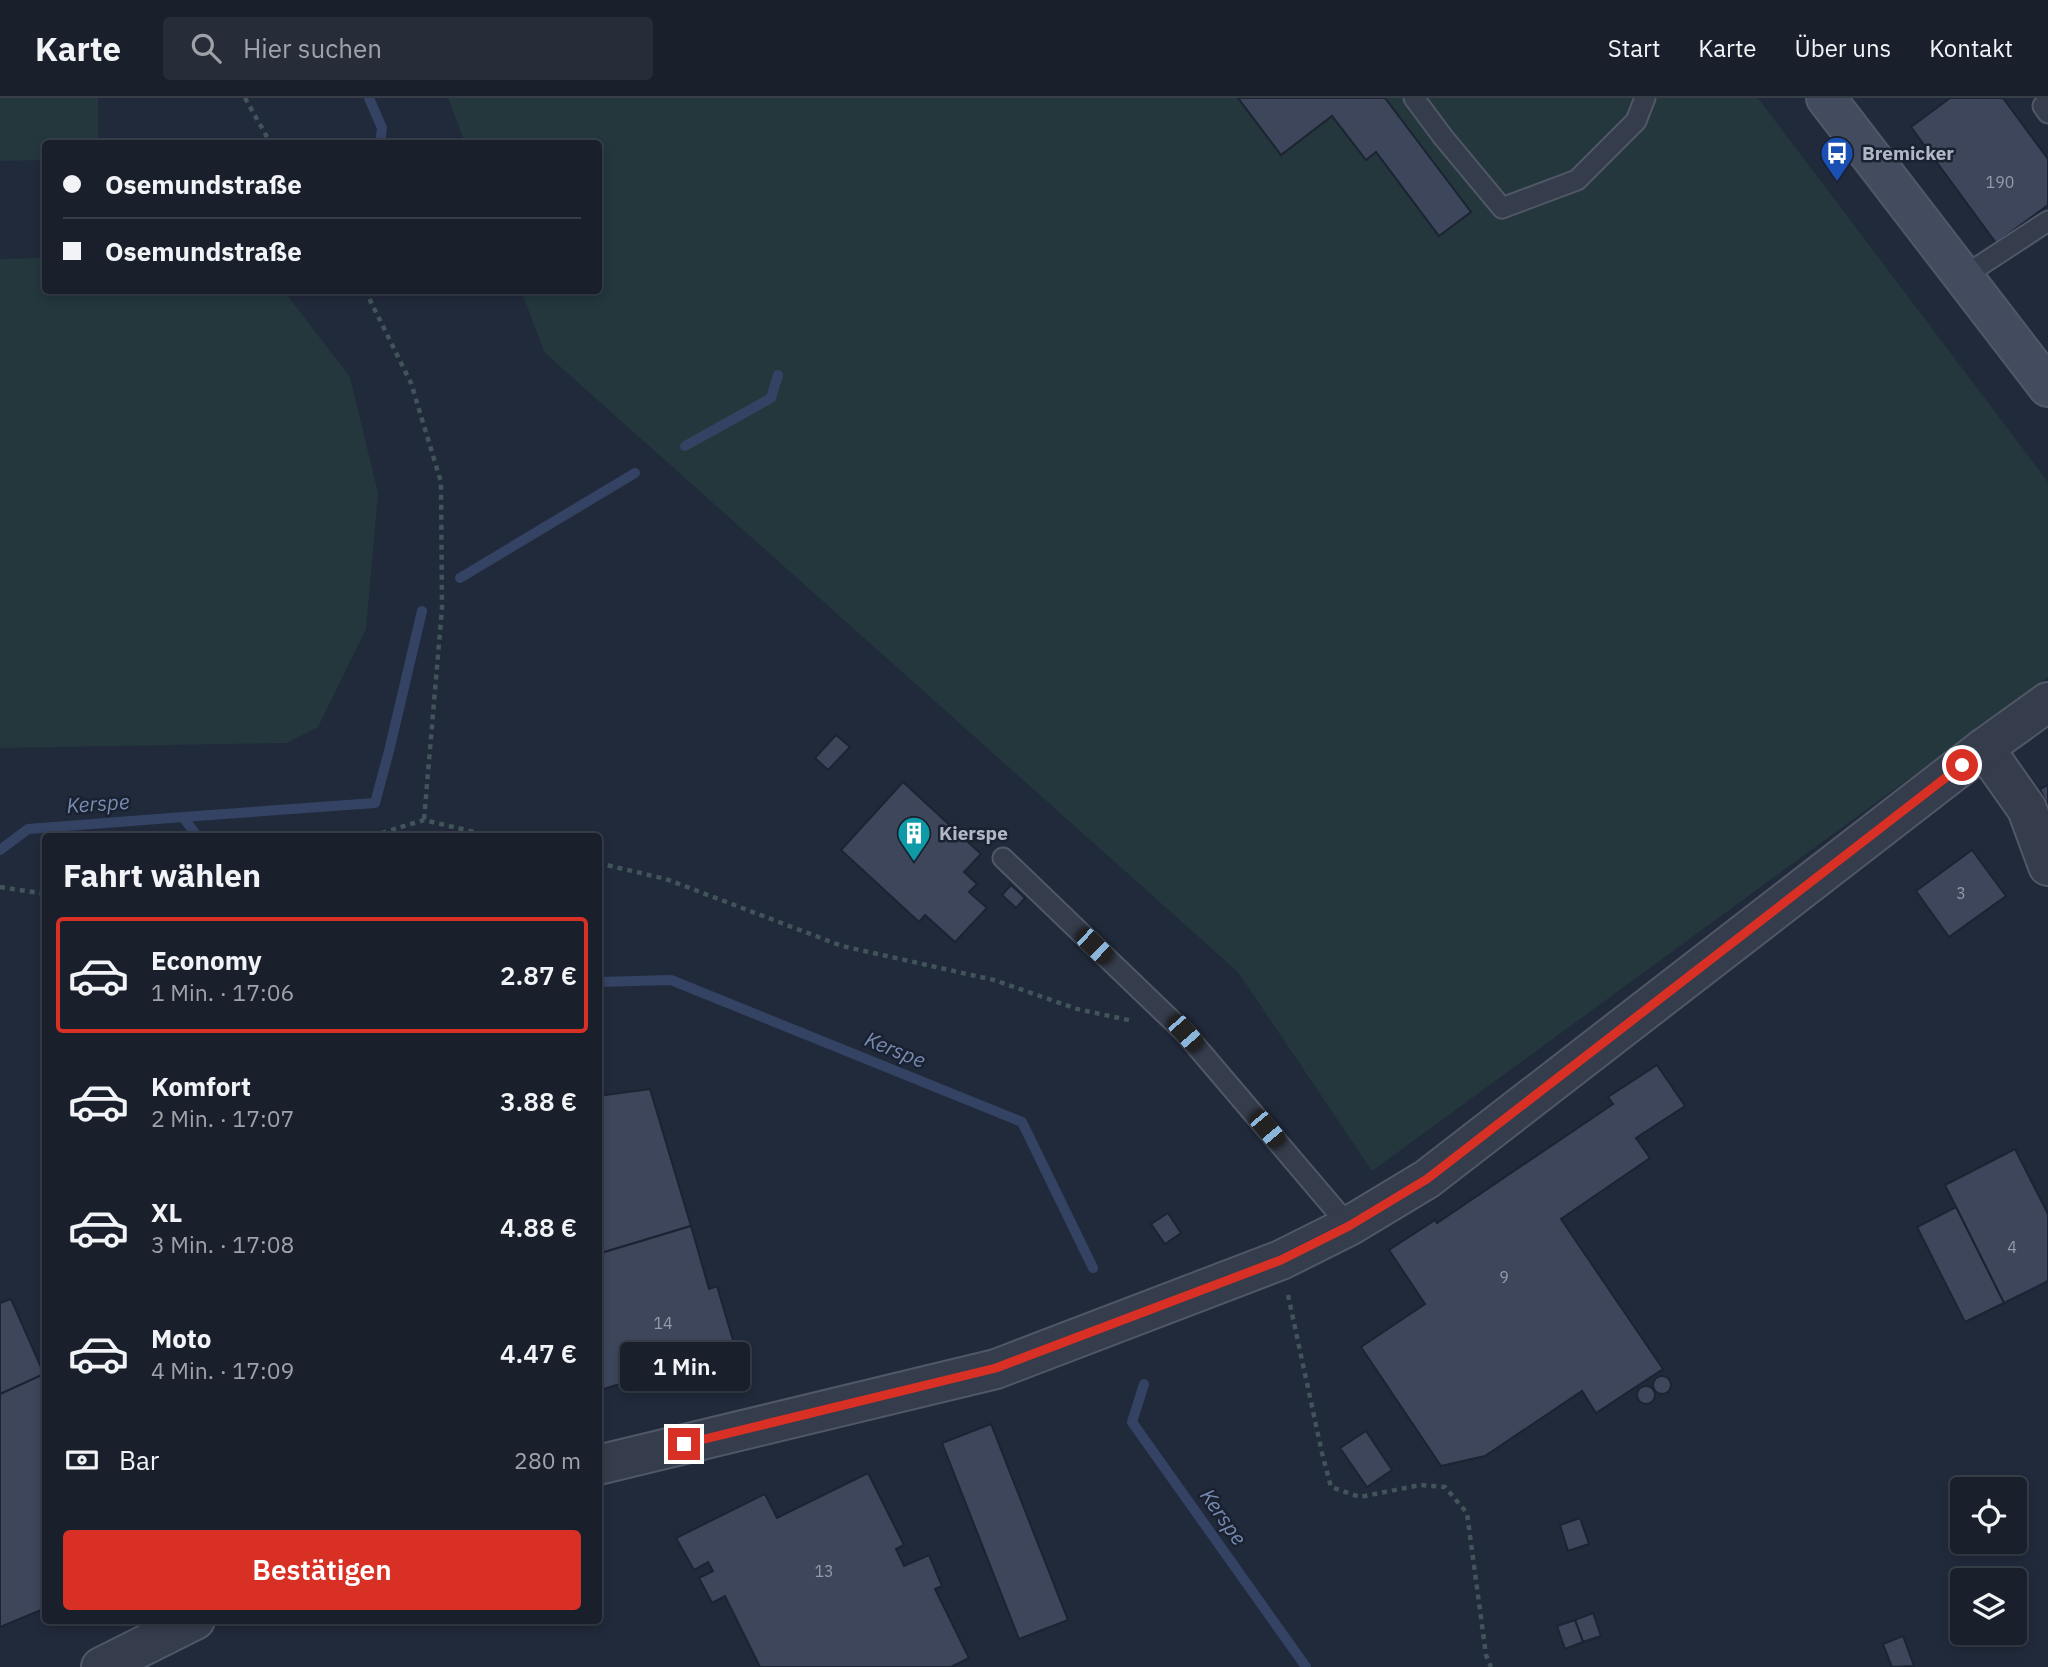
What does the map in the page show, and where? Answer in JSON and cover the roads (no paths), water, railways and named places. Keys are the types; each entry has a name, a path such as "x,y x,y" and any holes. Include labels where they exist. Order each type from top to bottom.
{"main road":[{"path":"1826,98 2048,387"}],"street":[{"path":"602,1464 996,1368 1281,1260 1349,1226 1427,1179 1984,748 2048,702"},
{"path":"1984,748 2027,809 2048,866"},
{"path":"101,1667 187,1624"}],"lane":[{"path":"1414,98 1502,208 1577,180 1636,121 1645,98"},
{"path":"1964,276 2048,221"},
{"path":"1003,858 1185,1033 1349,1226"}],"waterway":[{"path":"369,98 382,128 380,140"},
{"path":"685,446 771,398 778,375"},
{"path":"460,578 635,473"},
{"path":"183,817 375,803 422,611"},
{"name":"Kerspe","path":"0,850 28,829 183,817 195,833"},
{"name":"Kerspe","path":"602,982 671,980 1022,1122 1093,1268"},
{"name":"Kerspe","path":"1144,1384 1132,1422 1306,1667"}],"place":[{"name":"Bremicker","path":"1837,183"},
{"name":"Kierspe","path":"914,863"}]}
